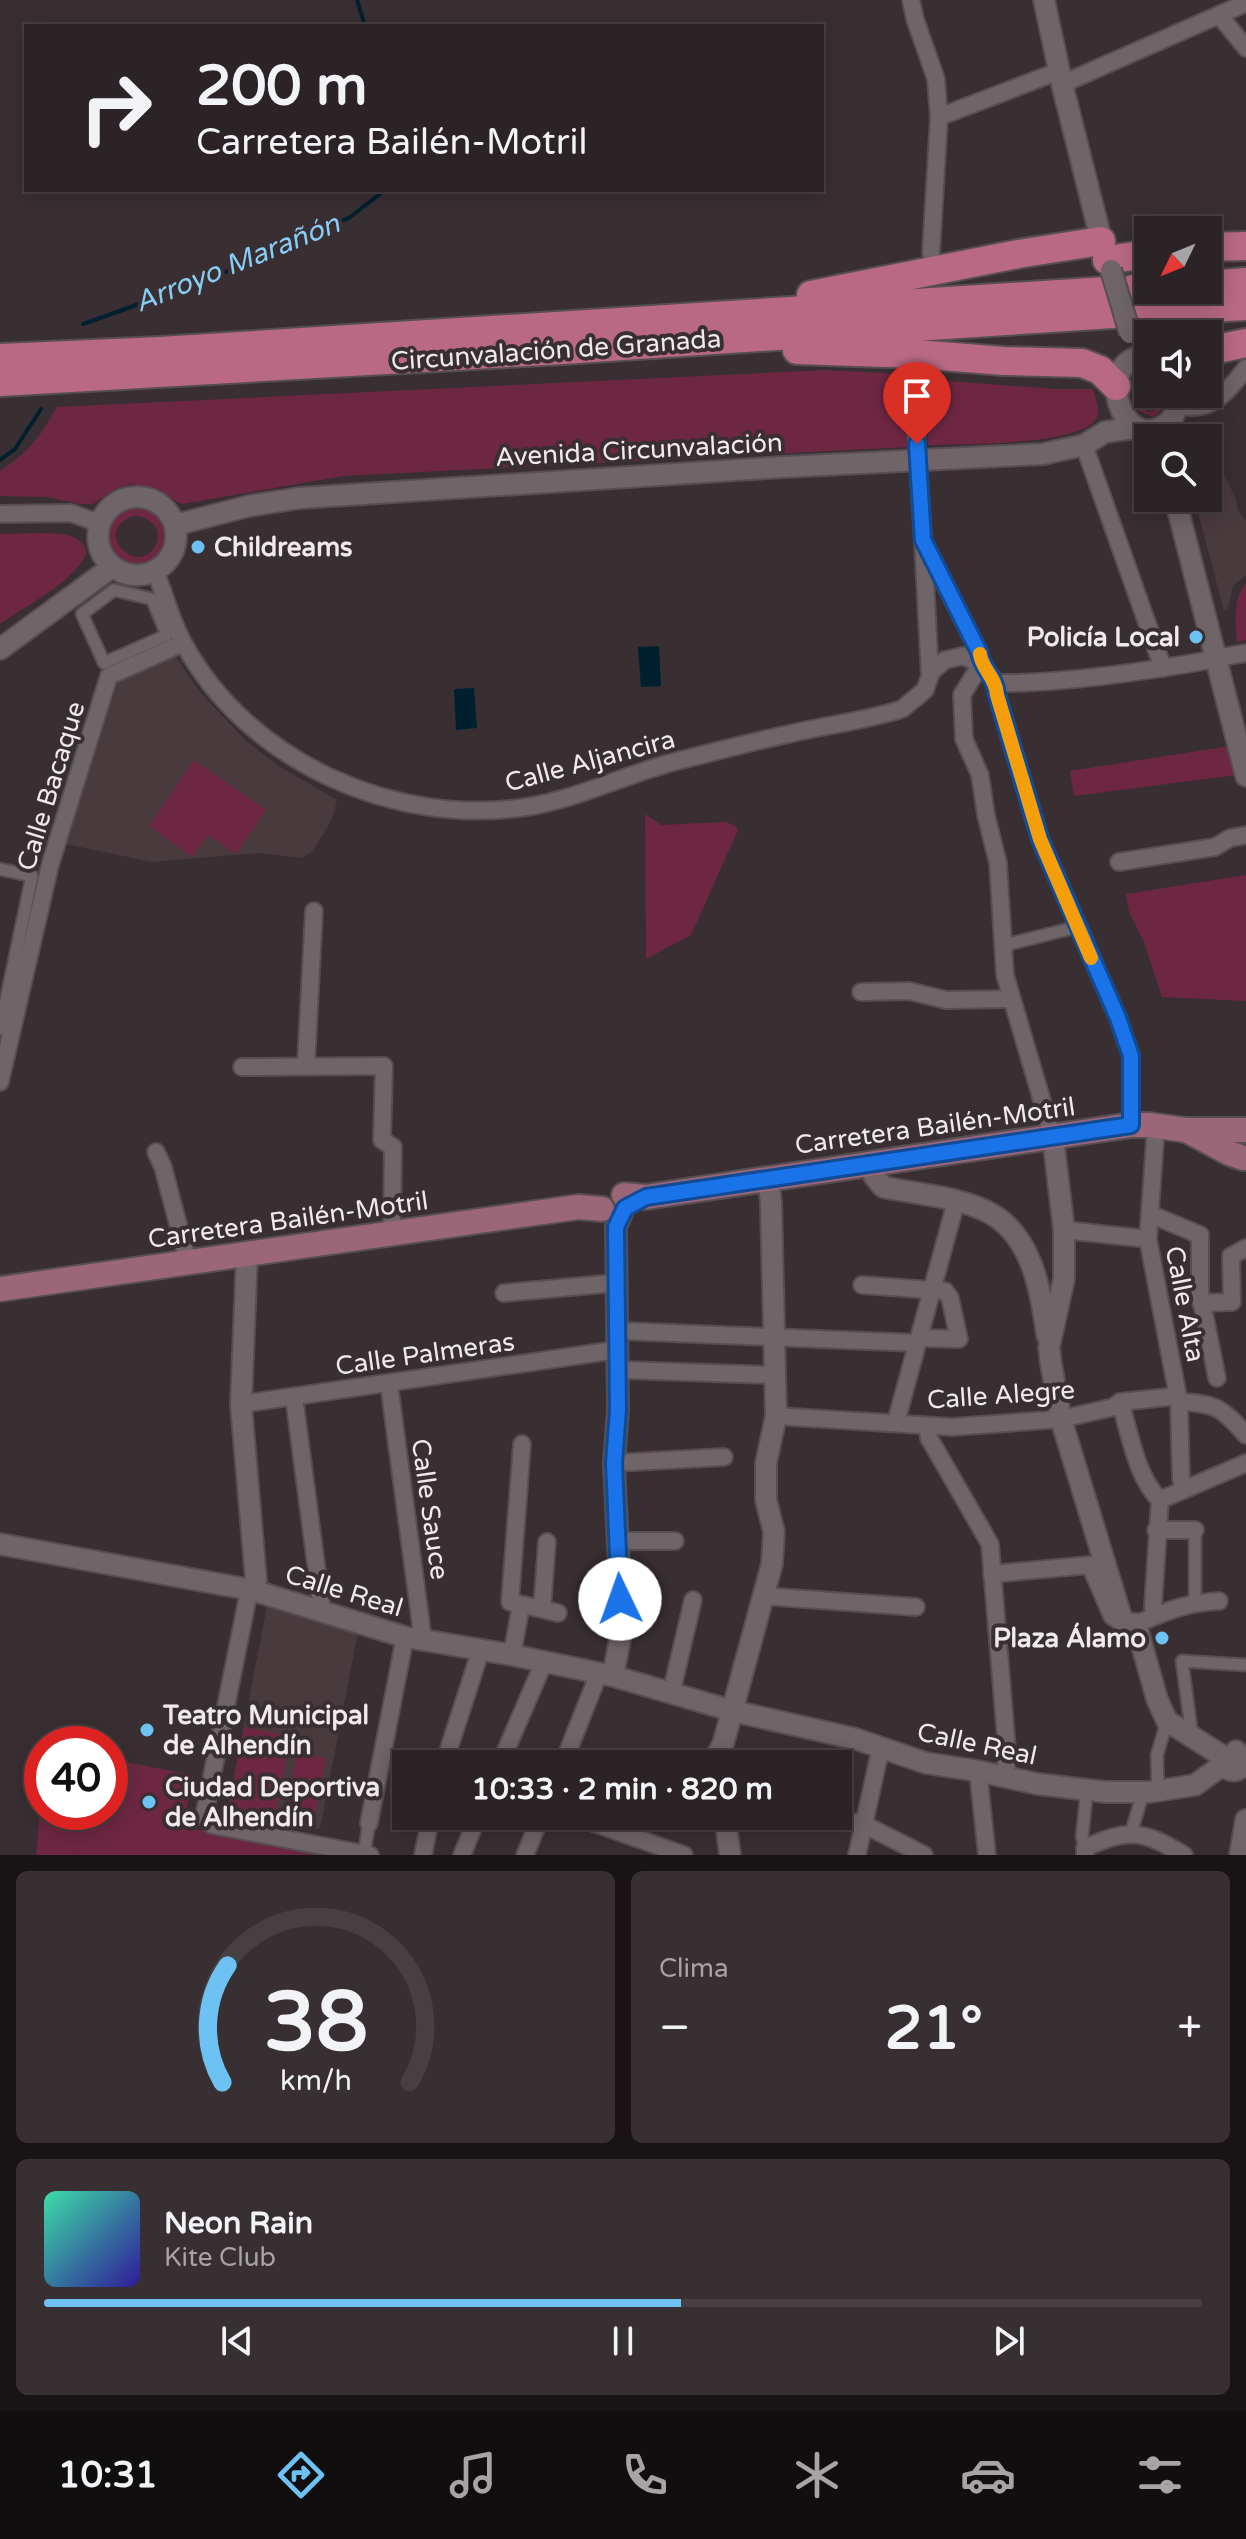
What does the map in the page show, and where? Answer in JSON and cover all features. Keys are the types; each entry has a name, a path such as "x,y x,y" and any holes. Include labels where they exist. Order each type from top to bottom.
{"highway":[{"path":"1222,247 1246,246"},
{"path":"714,316 757,302 805,296 1018,254 1121,289 1134,272"},
{"path":"1222,284 1246,282"},
{"name":"Circunvalación de Granada","path":"0,382 689,341 1121,289"},
{"name":"Circunvalación de Granada","path":"0,358 1121,289 1246,306"},
{"path":"689,341 729,350 900,353 1082,363 1100,370 1118,395"},
{"path":"1222,348 1246,343"}],"main road":[{"name":"Carretera Bailén-Motril","path":"0,1289 392,1233 614,1207 768,1179 874,1164 1051,1130 1131,1125 1186,1130 1246,1130"},
{"name":"Carretera Bailén-Motril","path":"1186,1130 1244,1159"},
{"path":"1244,1159 1239,1142 1246,1130"}],"street":[{"path":"911,0 936,79 939,117 931,253"},
{"path":"1044,0 1060,77 1121,289 1134,320"},
{"path":"939,117 1060,77 1246,3"},
{"path":"1219,15 1246,48"},
{"path":"1121,289 1127,360"},
{"path":"1105,432 1118,395 1120,371 1127,360 1134,357"},
{"path":"1118,395 1125,418 1162,422 1219,400 1246,368"},
{"path":"912,370 930,673"},
{"name":"Avenida Circunvalación","path":"175,525 249,506 300,498 1043,454 1084,445 1105,432 1162,422"},
{"path":"1084,445 1163,668"},
{"path":"143,497 163,506 175,525 171,556 155,571 133,575 112,567 99,547 99,523 111,505 121,499 143,497"},
{"path":"1179,512 1246,747"},
{"path":"1187,512 1246,776"},
{"path":"0,514 71,513 99,523"},
{"path":"923,540 979,652 981,664 964,688 961,715 964,739 980,775 998,863 1005,975 1051,1130 1064,1230 1064,1279 1049,1347"},
{"path":"0,649 112,567"},
{"name":"Calle Aljancira","path":"155,571 183,643 227,701 259,732 309,767 345,784 393,801 465,810 529,806 592,790 632,773 663,765 790,733 884,715 902,709 913,701 925,690 930,673 945,660 963,656"},
{"path":"114,590 152,599 167,635 104,663 82,614 114,590"},
{"path":"971,636 963,656 981,664 996,683 1040,839 1118,1018 1131,1056 1131,1125"},
{"name":"Calle Bacaque","path":"0,1082 50,865 109,676 183,643"},
{"path":"927,649 945,660"},
{"path":"996,683 1163,668 1246,653"},
{"path":"1119,862 1215,847 1230,838 1246,835"},
{"path":"0,869 32,876 0,1029"},
{"path":"306,1065 314,911"},
{"path":"1001,946 1077,927"},
{"path":"861,992 909,991 946,1000 1012,999"},
{"path":"242,1067 384,1066 382,1140 393,1147 392,1233"},
{"name":"Calle Alta","path":"1156,1126 1148,1239 1179,1399 1184,1490"},
{"path":"156,1152 163,1167 188,1262"},
{"path":"874,1164 874,1176 883,1187 956,1202 996,1217 1023,1247 1037,1277 1061,1419 1130,1624 1145,1651 1157,1699 1167,1721 1238,1759"},
{"path":"714,1750 712,1742 772,1564 774,1532 766,1500 766,1463 776,1416 768,1179"},
{"path":"896,1422 956,1202"},
{"path":"570,1750 606,1675 622,1628 614,1463 619,1340 614,1207"},
{"path":"1150,1214 1200,1235 1201,1303 1217,1378"},
{"path":"1064,1230 1148,1239"},
{"path":"1201,1303 1232,1302 1231,1256 1246,1248"},
{"path":"247,1254 241,1404 256,1580 248,1596 204,1816 212,1825 367,1854 369,1823"},
{"path":"504,1293 615,1283"},
{"path":"862,1285 932,1290"},
{"name":"Calle Palmeras","path":"241,1404 389,1384 619,1340 959,1339 950,1298 945,1291 932,1290"},
{"path":"623,1370 774,1375"},
{"name":"Calle Sauce","path":"369,1823 414,1639 389,1384"},
{"path":"294,1397 322,1610"},
{"name":"Calle Alegre","path":"776,1416 896,1422 928,1427 1061,1419 1114,1407 1120,1402 1179,1399 1208,1403 1225,1412 1246,1435"},
{"path":"1120,1402 1138,1461 1151,1492 1160,1500"},
{"path":"928,1427 929,1438 990,1544 1007,1750 1006,1777"},
{"path":"522,1444 510,1602 550,1611 547,1542"},
{"path":"614,1463 724,1457"},
{"path":"1160,1500 1246,1463"},
{"path":"1158,1615 1153,1607 1160,1500"},
{"path":"1156,1530 1195,1530 1195,1602"},
{"path":"617,1541 675,1541"},
{"name":"Calle Real","path":"0,1544 252,1590 414,1639 481,1649 606,1675 724,1709 881,1747 926,1763 1006,1777 1087,1790 1150,1792 1195,1785 1238,1759"},
{"path":"992,1574 1090,1565 1112,1616 1130,1624 1195,1602 1219,1601"},
{"path":"763,1596 916,1607"},
{"path":"671,1694 693,1600"},
{"path":"512,1655 521,1605"},
{"path":"449,1750 481,1649"},
{"path":"1192,1737 1182,1661 1246,1665"},
{"path":"506,1750 544,1662"},
{"path":"1131,1833 1150,1792 1167,1721"},
{"path":"857,1855 881,1747"},
{"path":"978,1771 987,1855"},
{"path":"1087,1790 1082,1837 1085,1852 1114,1835 1131,1833 1157,1839 1184,1855"},
{"path":"1240,1855 1246,1820"},
{"path":"852,1822 863,1824 924,1855"},
{"path":"423,1855 428,1830"},
{"path":"462,1855 472,1830"},
{"path":"525,1855 535,1830"},
{"path":"613,1830 684,1855"},
{"path":"727,1830 730,1855"}],"shaded area":[{"path":"825,370 905,374 909,447 343,476 182,504 149,488 132,484 115,489 93,504 46,497 0,496 0,471 33,443 57,407"},
{"path":"933,380 1093,389 1098,412 1096,419 1085,428 1044,439 928,445 924,384"},
{"path":"1138,408 1147,412 1161,408 1153,417"},
{"path":"1222,470 1236,499 1237,509 1246,521 1246,575 1233,586 1228,608 1224,610 1198,512 1222,512"},
{"path":"139,506 151,511 165,527 166,546 161,555 140,567 126,563 109,547 109,526 125,510","holes":["132,516 153,523 158,538 149,554 140,557 123,550 117,542 116,533 120,524"]},
{"path":"37,533 73,537 84,545 87,552 73,573 61,583 0,624 0,534"},
{"path":"1246,584 1246,640 1237,642 1237,603"},
{"path":"176,657 199,691 246,741 277,765 337,800 332,819 312,852 301,858 259,853 152,862 66,844 118,682"},
{"path":"1230,746 1237,775 1074,796 1070,771"},
{"path":"194,760 266,810 236,854 208,835 192,857 149,826"},
{"path":"645,814 661,825 725,822 735,825 738,830 691,935 646,959"},
{"path":"1246,875 1246,1001 1162,997 1144,942 1129,912 1126,894"},
{"path":"268,1601 358,1632 320,1829 227,1813"},
{"path":"244,1727 291,1736 274,1821 227,1813"},
{"path":"297,1753 326,1758 315,1815 287,1810"},
{"name":"Ciudad Deportiva de Alhendín","path":"128,1762 193,1775 183,1827 320,1851 319,1855 36,1855 38,1830 128,1830"}],"water":[{"path":"659,646 661,686 641,687 638,647"},
{"path":"474,688 477,728 456,730 454,689"}],"waterway":[{"name":"Arroyo Marañón","path":"357,0 364,24"},
{"name":"Arroyo Marañón","path":"83,324 215,277 300,235 349,218 382,192"},
{"name":"Arroyo Marañón","path":"0,460 15,449 41,409"}],"slow traffic":[{"path":"980,654 981,664 996,683 1040,839 1091,958"}],"place":[{"name":"Childreams","path":"198,547"},
{"name":"Policía Local","path":"1196,637"},
{"name":"Plaza Álamo","path":"1162,1638"},
{"name":"Teatro Municipal de Alhendín","path":"147,1730"},
{"name":"Ciudad Deportiva de Alhendín","path":"149,1802"}],"route":[{"path":"620,1599 614,1463 618,1410 615,1283 616,1227 625,1208 646,1197 1131,1125 1131,1056 1118,1018 1040,839 996,683 981,664 979,652 923,540 917,444"}]}
